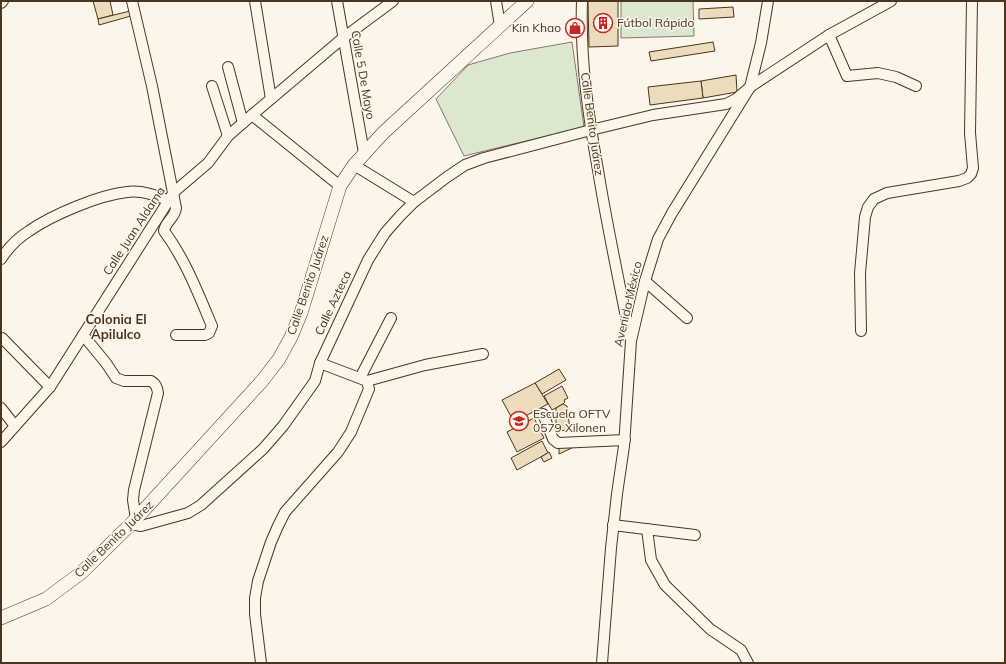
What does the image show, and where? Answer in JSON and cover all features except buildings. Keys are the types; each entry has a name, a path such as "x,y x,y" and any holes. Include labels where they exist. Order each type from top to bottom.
{"main road":[{"name":"Calle Benito Juárez","path":"1,618 46,599 81,573 134,521 262,381 279,359 291,337 301,313 340,186 354,165 384,133 527,1"}],"street":[{"path":"132,1 152,86 171,197 176,213 164,228 164,231 175,246 212,326 209,333 205,335 176,335"},
{"path":"255,1 271,98"},
{"name":"Calle 5 De Mayo","path":"337,1 364,153"},
{"name":"Calle Juan Aldama","path":"1,442 50,387 171,197 208,163 228,136 271,98 343,38 393,1"},
{"path":"496,1 500,26"},
{"name":"Calle Benito Juárez","path":"582,1 582,50 591,130 609,235 631,341"},
{"name":"Avenida México","path":"602,663 613,525 624,440 631,341 645,281 658,239 672,213 750,87 761,43 768,1"},
{"name":"Calle Azteca","path":"134,521 141,526 188,512 201,505 263,449 283,426 315,381 320,363 368,260 385,233 414,202 447,177 465,165 484,158 591,130 653,115 726,104 736,99 750,87 829,35 891,1"},
{"path":"861,331 860,273 865,217 868,207 874,199 887,193 959,181 967,178 971,174 973,168 970,133 972,1"},
{"path":"829,35 847,76 878,73 896,77 916,86"},
{"path":"228,67 243,123"},
{"path":"212,86 228,136"},
{"path":"252,115 340,186"},
{"path":"354,165 414,202"},
{"path":"1,259 6,251 28,231 56,215 96,199 128,192 171,197"},
{"path":"645,281 687,318"},
{"path":"363,379 391,318"},
{"path":"83,335 116,378 124,381 151,381 157,388 158,393 136,478 133,500 134,521"},
{"path":"2,338 50,387"},
{"path":"320,363 363,379 483,354"},
{"path":"261,663 255,614 255,598 258,581 271,542 285,512 345,443 369,389 363,379"},
{"path":"1,408 14,426"},
{"path":"543,414 553,439 558,443 624,440"},
{"path":"613,525 695,536"},
{"path":"647,529 651,560 665,585 710,629 741,650 748,663"}],"green space":[{"path":"621,1 693,1 694,36 621,38"},
{"path":"572,42 584,127 464,156 436,99 468,65 510,53"}],"place":[{"name":"Fútbol Rápido","path":"603,23"},
{"name":"Kin Khao","path":"575,28"},
{"name":"Escuela OFTV 0579 Xilonen","path":"519,421"}],"district":[{"name":"Colonia El Apilulco","path":"116,326"}]}
